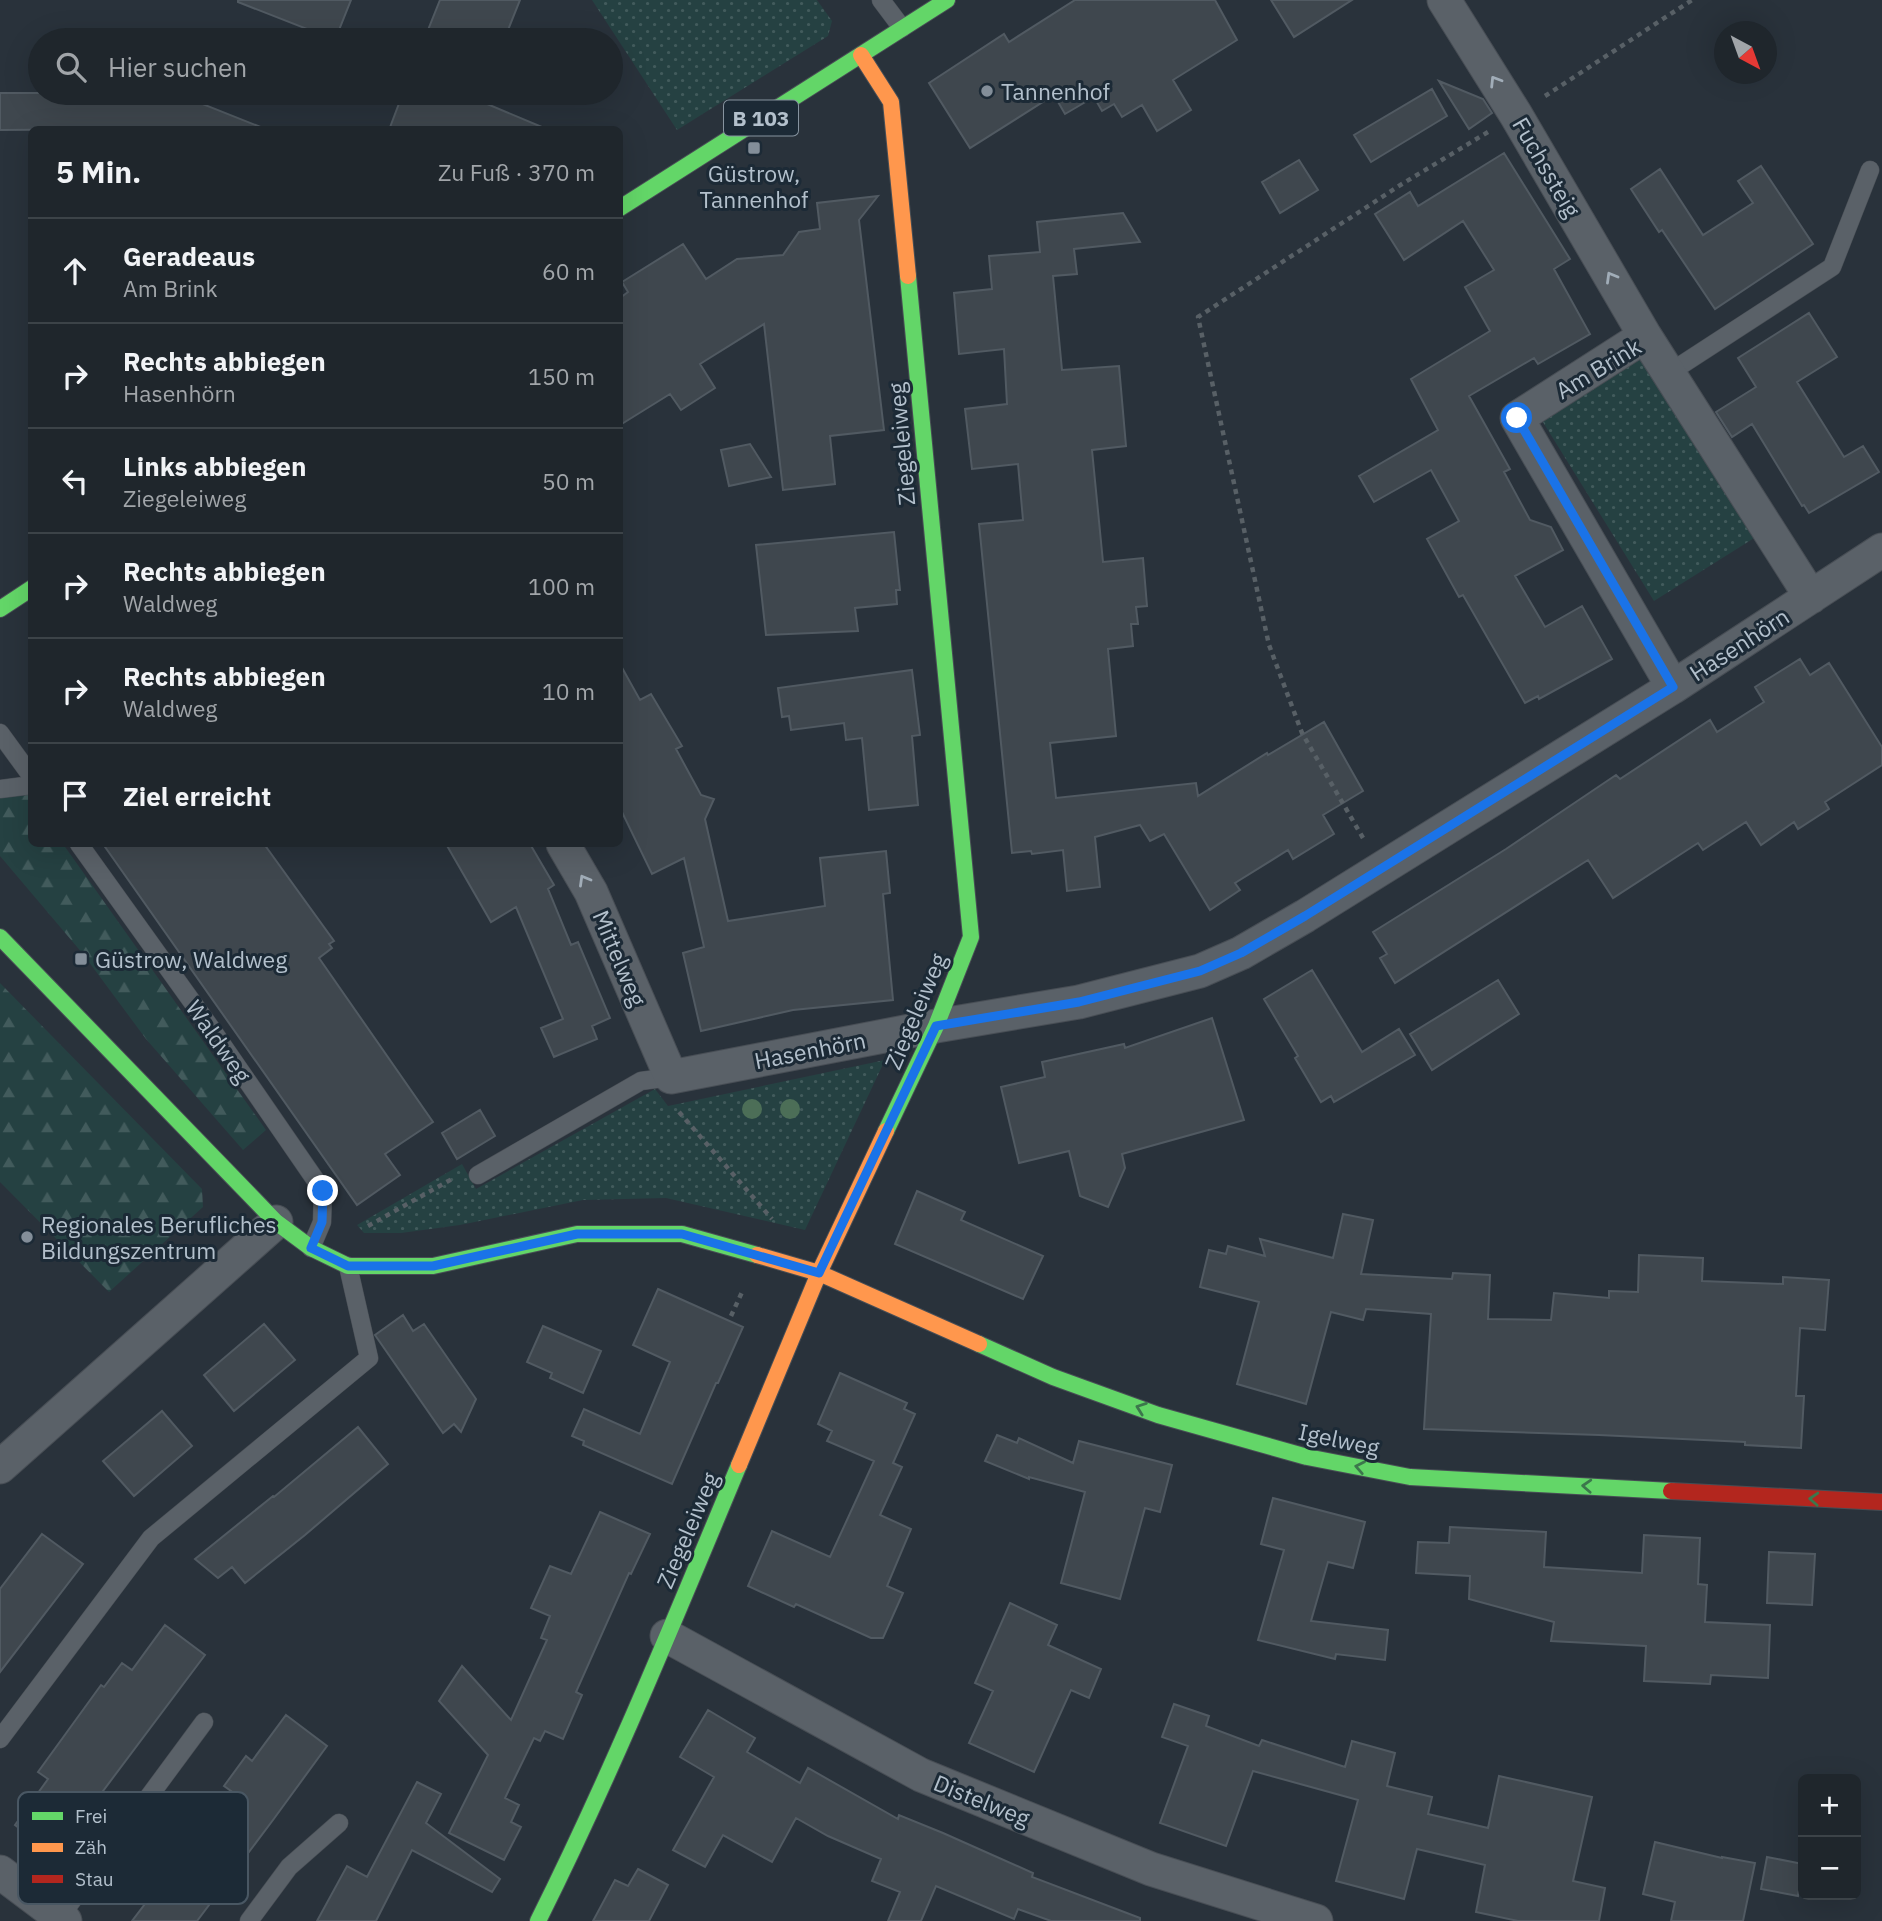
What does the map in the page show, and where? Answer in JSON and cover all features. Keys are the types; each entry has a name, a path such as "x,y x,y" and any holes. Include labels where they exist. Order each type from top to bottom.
{"street":[{"name":"B 103","path":"623,206 947,0"},
{"name":"Fuchssteig","path":"1444,0 1516,115 1645,336"},
{"name":"Ziegeleiweg","path":"538,1921 568,1860 667,1636 819,1273 936,1026 971,937 891,102 861,55"},
{"name":"Am Brink","path":"1673,687 1517,418 1645,336 1811,597"},
{"name":"Hasenhörn","path":"671,1077 936,1026 1079,1002 1200,971 1241,953 1380,869 1673,687 1882,550"},
{"path":"0,609 28,591"},
{"name":"Mittelweg","path":"565,847 591,892 671,1077"},
{"path":"0,937 62,998 276,1222 311,1248 348,1266 433,1266 577,1234 682,1234 819,1273"},
{"path":"0,1466 276,1222"},
{"name":"Igelweg","path":"819,1273 1053,1377 1158,1415 1307,1457 1410,1477 1882,1502"},
{"name":"Distelweg","path":"667,1636 921,1774 1152,1868 1316,1921"},
{"path":"0,1872 18,1886"},
{"path":"41,1904 61,1920"}],"lane":[{"path":"881,0 902,28"},
{"path":"1669,373 1832,267 1870,170"},
{"path":"0,733 28,772"},
{"path":"0,789 28,786"},
{"name":"Waldweg","path":"81,847 323,1191 322,1222 311,1248"},
{"name":"Hasenhörn","path":"478,1175 641,1080 671,1077"},
{"path":"0,1739 150,1538 369,1358 348,1266"},
{"path":"153,1792 204,1722"},
{"path":"249,1921 289,1867 339,1823"},
{"path":"61,1920 73,1904"}],"path":[{"path":"1380,869 1302,733 1269,645 1198,317 1692,0"},
{"path":"671,1077 677,1109 776,1222"},
{"path":"367,1227 460,1174 478,1175"},
{"path":"731,1316 746,1284"}],"green space":[{"path":"592,0 817,0 832,21 828,36 677,130 623,47 623,28 610,28"},
{"path":"1646,353 1759,535 1654,601 1541,419"},
{"path":"28,794 28,847 65,847 266,1130 243,1150 146,1039 83,954 0,856 0,798"},
{"path":"0,983 202,1189 203,1207 109,1292 0,1182"},
{"path":"885,1060 805,1230 666,1198 583,1200 460,1225 401,1233 364,1233 357,1225 462,1164 476,1189 655,1089 668,1106"}],"building":[{"path":"351,0 340,28 304,28 238,2"},
{"path":"440,0 520,0 509,28 429,28"},
{"path":"1075,0 1215,0 1237,40 1173,80 1191,110 1157,131 1142,105 1122,117 1114,104 1102,111 1094,97 1065,114 1054,95 970,148 929,83 1004,34 1009,42"},
{"path":"1271,0 1352,0 1294,37"},
{"path":"1439,81 1483,99 1492,113 1469,129"},
{"path":"1432,89 1447,116 1371,162 1354,135"},
{"path":"0,93 28,93 28,105 205,105 258,126 28,126 28,130 0,130"},
{"path":"398,105 490,105 539,126 391,126"},
{"path":"1504,153 1570,259 1554,269 1590,334 1538,364 1534,358 1469,396 1510,469 1504,472 1530,520 1551,527 1563,550 1515,576 1545,627 1582,606 1612,659 1539,699 1538,696 1525,703 1463,595 1459,597 1427,539 1459,521 1431,470 1374,502 1359,476 1438,430 1411,379 1490,331 1465,287 1494,270 1463,221 1404,260 1375,214 1410,192 1418,206"},
{"path":"1299,160 1318,190 1280,213 1262,182"},
{"path":"1761,166 1813,244 1715,309 1631,189 1660,169 1703,235 1753,203 1738,181"},
{"path":"878,196 859,220 884,430 830,436 835,484 783,490 764,324 700,364 715,388 681,410 670,394 623,423 623,296 628,292 623,281 683,244 706,279 737,259 783,255 799,232 820,229 817,203"},
{"path":"1123,213 1140,242 1074,249 1077,274 1053,276 1062,370 1119,366 1126,446 1092,450 1103,562 1143,558 1147,606 1136,607 1138,624 1131,624 1133,646 1108,649 1116,736 1050,743 1056,798 1196,783 1198,796 1267,753 1268,755 1324,722 1363,791 1323,815 1334,834 1293,859 1288,850 1235,883 1240,890 1210,910 1164,834 1150,841 1140,825 1095,837 1100,887 1067,891 1063,850 1032,854 1031,851 1012,853 979,524 1023,520 1018,464 972,469 965,409 1007,404 1004,349 959,354 954,293 992,289 989,256 1040,252 1037,222"},
{"path":"1809,313 1837,357 1797,382 1844,457 1863,446 1879,472 1809,513 1804,505 1802,506 1752,424 1732,437 1716,412 1756,387 1738,358"},
{"path":"750,444 771,477 729,486 721,450"},
{"path":"894,532 900,590 896,590 897,604 855,608 858,631 766,635 756,545"},
{"path":"1800,659 1810,675 1829,663 1882,747 1882,765 1825,802 1829,809 1798,829 1794,822 1761,845 1746,822 1703,850 1698,843 1613,898 1588,860 1395,983 1380,958 1387,954 1373,932 1506,849 1616,775 1620,779 1710,720 1717,732 1764,702 1755,687"},
{"path":"623,669 640,700 651,694 682,746 676,749 701,795 714,799 705,819 728,921 825,906 820,858 886,851 890,893 883,894 893,1000 793,1010 701,1031 683,953 704,947 684,858 652,874 623,814"},
{"path":"912,670 920,735 912,736 918,805 869,810 862,738 846,740 844,723 791,730 789,716 782,717 778,688"},
{"path":"105,847 266,847 334,941 329,944 332,948 319,958 433,1122 385,1154 400,1175 357,1205"},
{"path":"448,847 532,847 554,885 548,889 571,945 578,942 610,1018 592,1026 597,1039 554,1057 541,1028 563,1019 516,907 491,922"},
{"path":"1312,970 1362,1052 1399,1029 1415,1055 1334,1102 1331,1096 1321,1102 1295,1058 1298,1056 1264,999"},
{"path":"1498,980 1519,1014 1432,1070 1410,1034"},
{"path":"1212,1018 1244,1120 1122,1154 1125,1168 1108,1207 1080,1196 1069,1151 1019,1163 1001,1087 1045,1077 1042,1062 1124,1044 1125,1048"},
{"path":"480,1110 495,1136 457,1159 442,1133"},
{"path":"917,1191 965,1212 961,1220 1043,1256 1023,1299 895,1244"},
{"path":"1343,1214 1373,1220 1361,1274 1452,1279 1453,1273 1490,1275 1488,1319 1551,1320 1554,1293 1609,1298 1609,1291 1638,1292 1639,1255 1703,1258 1702,1281 1783,1284 1783,1277 1829,1280 1825,1330 1800,1328 1796,1396 1804,1396 1801,1448 1745,1445 1745,1442 1424,1429 1431,1314 1366,1309 1363,1320 1331,1312 1306,1404 1237,1384 1259,1302 1200,1287 1209,1250 1226,1254 1228,1246 1265,1256 1260,1239 1333,1258"},
{"path":"658,1289 743,1327 672,1484 583,1445 584,1441 572,1436 584,1409 640,1434 670,1362 633,1345"},
{"path":"403,1315 413,1331 424,1324 476,1399 461,1432 454,1424 443,1433 375,1335"},
{"path":"264,1324 295,1360 234,1411 204,1375"},
{"path":"543,1326 601,1351 583,1393 550,1378 552,1373 527,1362"},
{"path":"840,1373 907,1403 904,1409 915,1414 893,1463 902,1467 880,1515 911,1529 887,1586 903,1593 883,1638 871,1638 796,1604 794,1607 748,1586 772,1531 830,1557 874,1461 827,1441 832,1431 818,1424"},
{"path":"162,1411 192,1446 134,1496 103,1461"},
{"path":"358,1427 388,1464 305,1535 245,1583 232,1567 218,1578 195,1559 274,1497"},
{"path":"997,1435 1017,1443 1019,1438 1073,1463 1079,1441 1172,1465 1160,1512 1145,1508 1120,1599 1061,1583 1085,1492 1029,1479 985,1461"},
{"path":"1273,1498 1365,1522 1353,1568 1328,1562 1311,1621 1388,1630 1385,1660 1336,1654 1335,1659 1258,1640 1284,1550 1261,1544"},
{"path":"600,1512 650,1534 631,1574 629,1573 576,1692 582,1695 563,1739 545,1731 540,1741 534,1738 505,1798 519,1805 511,1822 521,1827 504,1860 449,1833 488,1755 439,1701 462,1666 511,1720 547,1640 541,1638 550,1616 531,1608 550,1566 571,1574"},
{"path":"1450,1527 1546,1532 1544,1567 1642,1573 1644,1535 1700,1538 1698,1584 1707,1585 1705,1622 1770,1625 1768,1678 1711,1675 1710,1684 1644,1681 1646,1646 1551,1641 1554,1622 1469,1599 1470,1576 1416,1573 1418,1542 1449,1543"},
{"path":"42,1534 83,1564 0,1672 0,1589"},
{"path":"1769,1552 1815,1554 1812,1605 1767,1603"},
{"path":"1010,1603 1057,1625 1048,1645 1101,1669 1089,1698 1071,1690 1034,1772 969,1743 993,1691 975,1683"},
{"path":"165,1625 205,1655 102,1792 39,1792 48,1779 38,1772 101,1685 104,1687 122,1663 132,1670"},
{"path":"1174,1704 1209,1716 1206,1726 1259,1746 1262,1740 1345,1767 1352,1741 1395,1753 1387,1786 1432,1797 1428,1814 1488,1828 1499,1776 1592,1797 1573,1881 1605,1888 1599,1921 1518,1921 1476,1912 1485,1865 1417,1849 1404,1899 1336,1881 1358,1800 1253,1771 1226,1846 1160,1823 1188,1746 1162,1737"},
{"path":"708,1710 755,1738 747,1752 800,1783 808,1768 898,1819 899,1815 943,1833 1033,1873 1032,1877 1140,1918 1140,1921 1051,1921 1018,1909 1014,1919 936,1886 921,1921 888,1921 900,1892 872,1881 881,1859 828,1836 796,1818 772,1862 723,1835 705,1867 673,1850 714,1777 680,1757"},
{"path":"286,1715 327,1746 248,1853 248,1792 230,1792 224,1786 246,1756 252,1761"},
{"path":"417,1782 441,1794 426,1823 500,1879 492,1892 412,1850 376,1921 317,1921 347,1866 367,1877"},
{"path":"1655,1842 1755,1863 1743,1921 1671,1921 1675,1902 1643,1894"},
{"path":"1767,1857 1798,1863 1798,1896 1761,1889"},
{"path":"638,1869 668,1885 649,1921 593,1921 615,1880 628,1886"},
{"path":"145,1904 210,1904 197,1921 132,1921"}],"traffic: fast":[{"path":"623,206 947,0"},
{"path":"886,1131 936,1026 971,937 908,276"},
{"path":"0,609 28,591"},
{"path":"0,937 276,1222 311,1248 348,1266 433,1266 577,1234 682,1234 757,1255"},
{"path":"979,1344 1053,1377 1158,1415 1307,1457 1410,1477 1671,1491"},
{"path":"538,1921 617,1752 739,1465"}],"traffic: slow":[{"path":"861,55 891,102 908,276"},
{"path":"739,1465 819,1273 886,1131"},
{"path":"757,1255 819,1273 979,1344"}],"traffic: jam":[{"path":"1671,1491 1882,1502"}],"place":[{"name":"Tannenhof","path":"987,91"},
{"name":"Güstrow, Tannenhof","path":"754,148"},
{"name":"Güstrow, Waldweg","path":"81,959"},
{"name":"Regionales Berufliches Bildungszentrum","path":"27,1237"}],"route":[{"path":"323,1191 322,1222 311,1248 348,1266 433,1266 577,1234 682,1234 819,1273 936,1026 1079,1002 1200,971 1241,953 1673,687 1517,418"}]}
